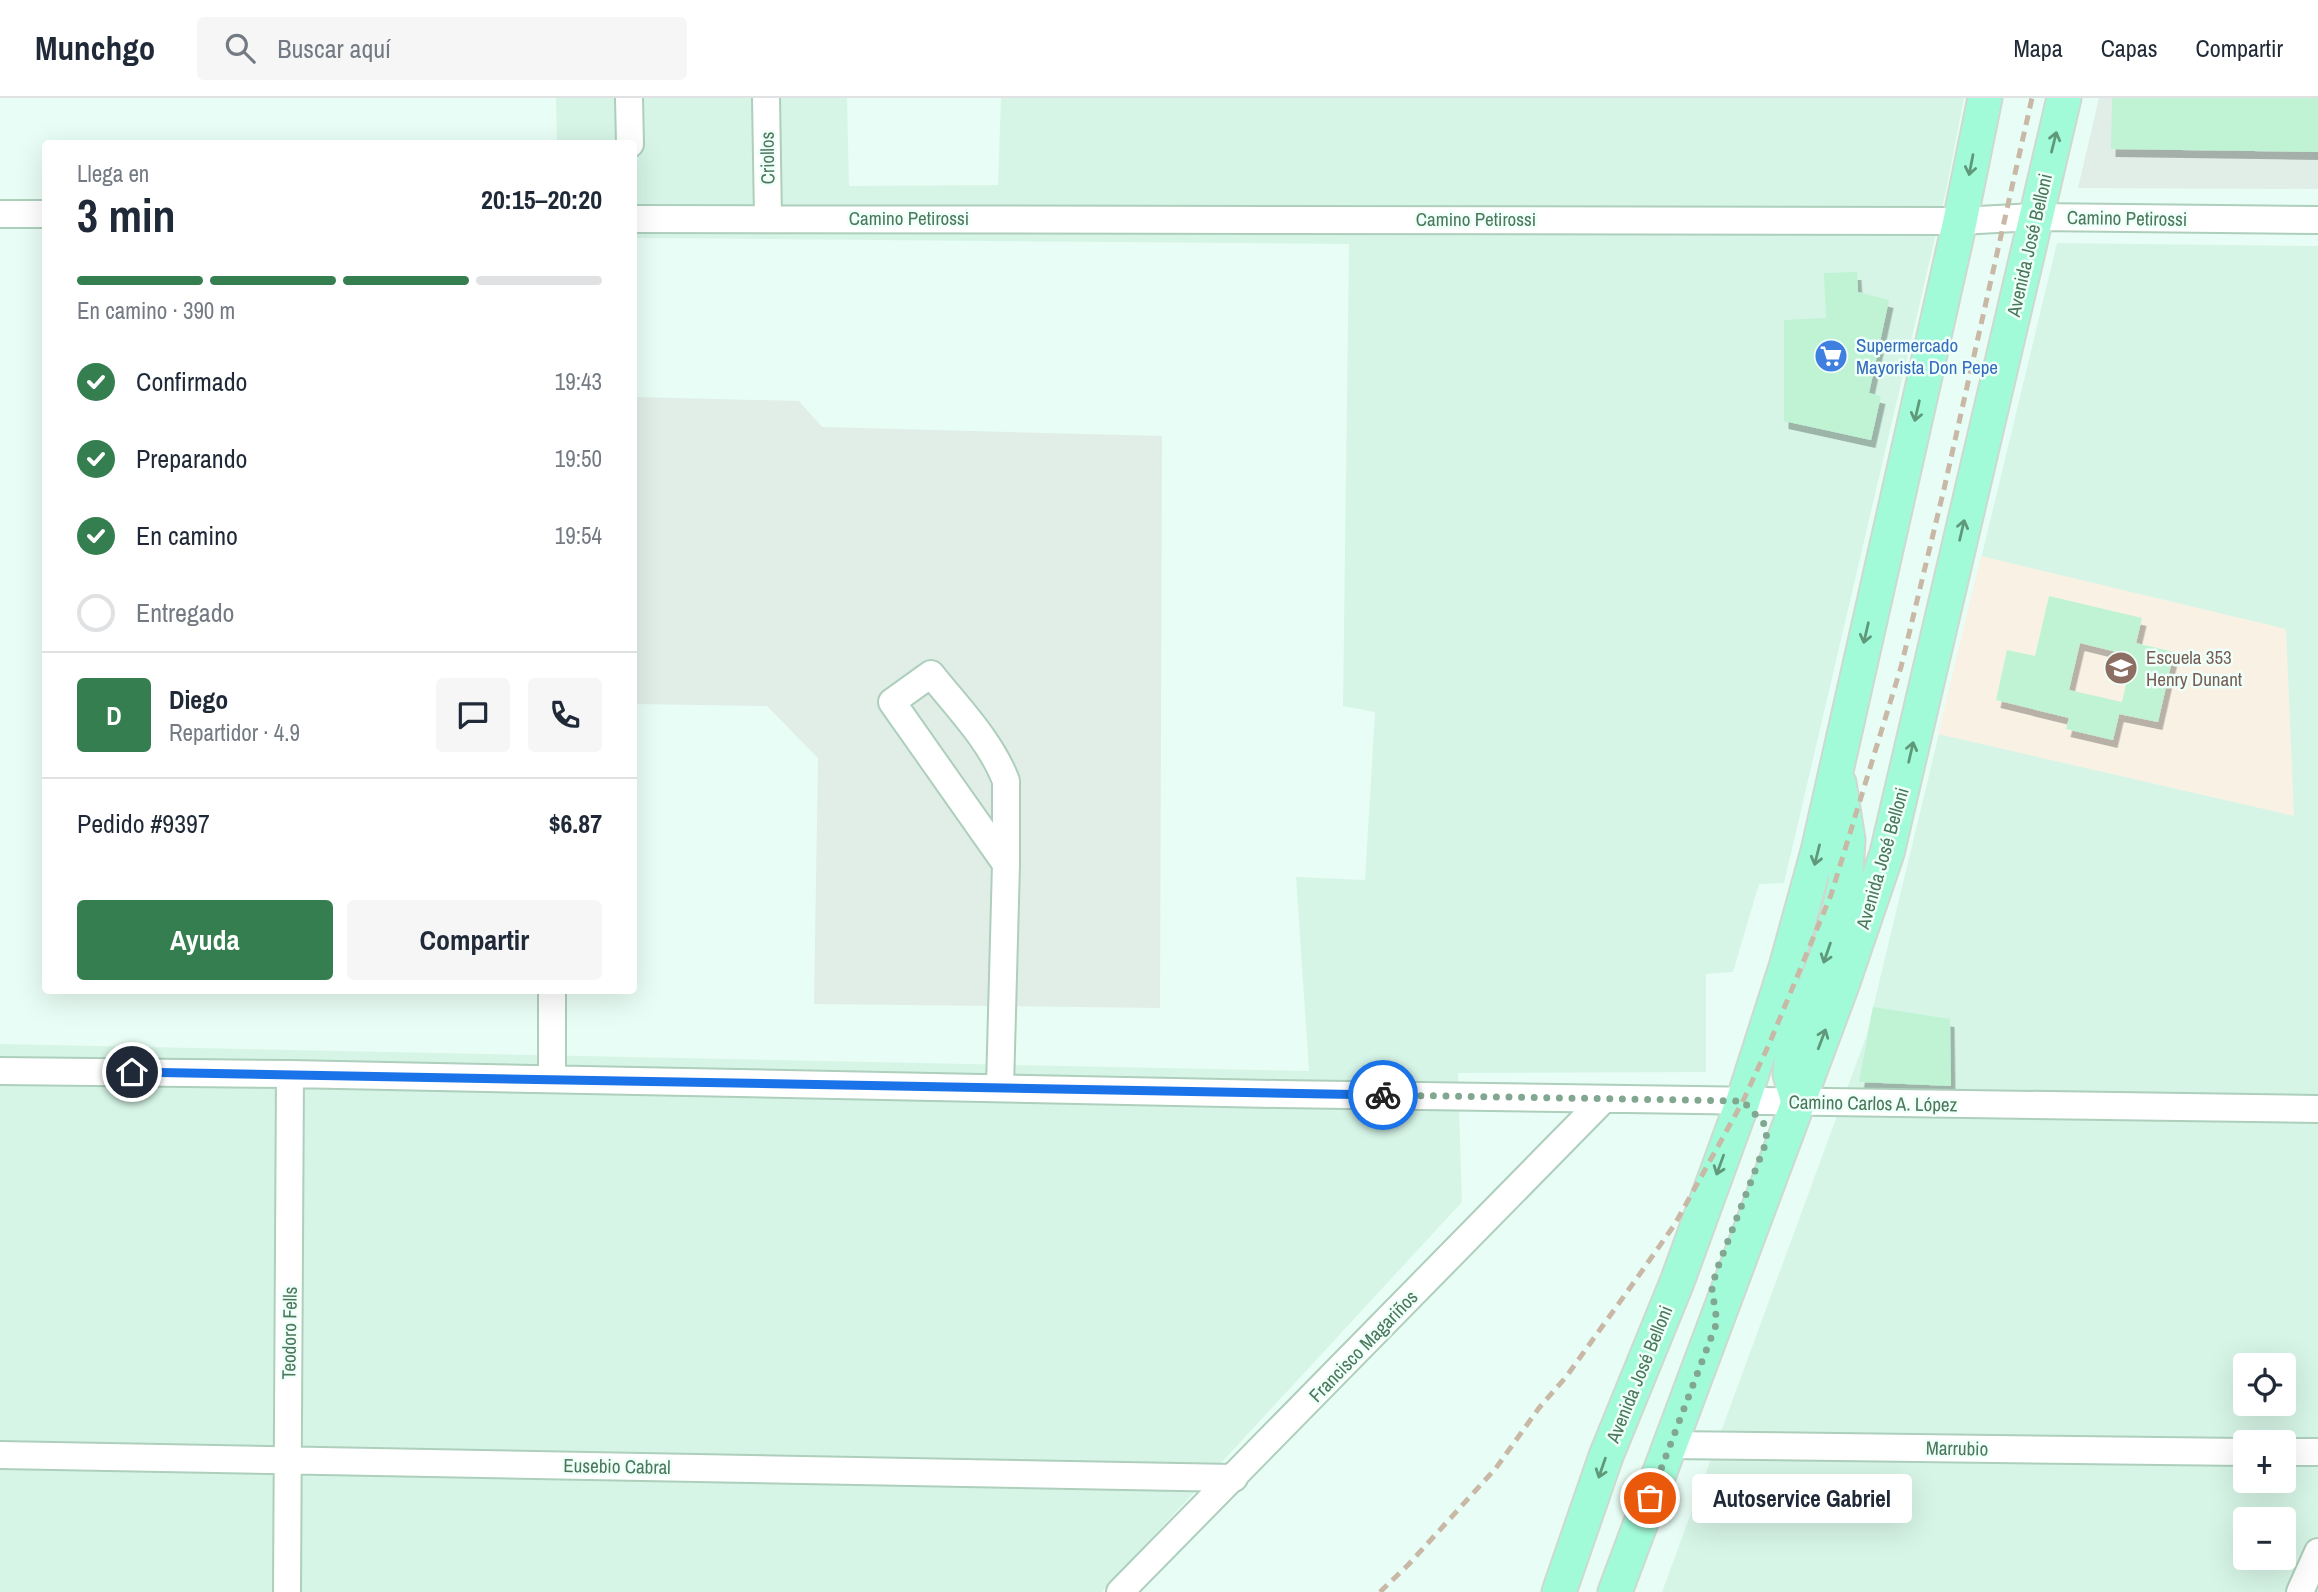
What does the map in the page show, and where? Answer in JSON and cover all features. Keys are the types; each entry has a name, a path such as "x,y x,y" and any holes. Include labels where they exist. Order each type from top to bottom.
{"main road":[{"name":"Avenida José Belloni","path":"1559,1592 1606,1456 1676,1282 1743,1101 1786,967 1818,852 1985,98"},
{"name":"Avenida José Belloni","path":"1615,1592 1842,985 1887,853 2064,98"},
{"path":"1797,1102 1790,1074 1792,1047 1829,950 1845,885 1848,840 1836,766"},
{"path":"1717,1322 1712,1289 1716,1272 1767,1140 1765,1125 1743,1101"}],"street":[{"path":"629,98 630,140"},
{"name":"Criollos","path":"766,98 768,218"},
{"path":"0,214 42,215"},
{"name":"Camino Petirossi","path":"637,219 1960,220 2035,217 2318,220"},
{"path":"1000,1087 1006,864 1006,780 990,749 931,674 892,702 1006,864"},
{"path":"552,994 552,1079"},
{"name":"Camino Carlos A. López","path":"0,1071 2318,1109"},
{"name":"Teodoro Fells","path":"287,1592 290,1074"},
{"name":"Francisco Magariños","path":"1121,1592 1604,1099"},
{"name":"Marrubio","path":"1670,1445 2233,1452"},
{"path":"2296,1452 2318,1452"},
{"name":"Eusebio Cabral","path":"0,1455 1234,1478"},
{"path":"2300,1592 2318,1552"}],"shaded area":[{"path":"556,98 847,98 849,186 998,185 1001,98 1964,98 1946,191 1784,883 1759,884 1733,972 1706,974 1706,1072 1458,1073 1462,1202 1102,1592 0,1592 0,1044 1309,1071 1296,877 1365,880 1375,712 1343,706 1349,244 637,238 637,140 557,140"},
{"path":"2099,98 2318,98 2318,189 2078,188"},
{"path":"2057,243 2318,246 2318,1592 1662,1592 1866,1037"},
{"path":"637,397 799,401 822,427 1162,436 1160,1008 814,1004 818,758 767,706 637,704"},
{"name":"Escuela 353 Henry Dunant","path":"1981,556 2286,629 2294,816 1938,734"}],"building":[{"path":"2112,98 2318,98 2318,152 2111,149"},
{"name":"Supermercado Mayorista Don Pepe","path":"1857,272 1858,292 1889,300 1869,393 1881,396 1871,440 1784,421 1784,320 1826,318 1824,273"},
{"path":"2049,596 2142,618 2133,656 2080,643 2069,690 2122,702 2113,740 2066,729 2069,718 1996,700 2007,650 2035,656"},
{"path":"2136,643 2174,652 2158,722 2119,714"},
{"path":"1873,1007 1950,1019 1951,1086 1859,1082"}],"railway":[{"path":"1380,1592 1496,1468 1637,1278 1675,1224 1743,1101 1770,1042 1831,895 1901,667 2032,98"}],"way so far":[{"path":"1383,1095 1743,1101 1765,1125 1767,1140 1716,1272 1712,1289 1717,1322 1650,1498"}],"place":[{"name":"Supermercado Mayorista Don Pepe","path":"1831,356"},
{"name":"Escuela 353 Henry Dunant","path":"2121,668"},
{"name":"Autoservice Gabriel","path":"1650,1498"}],"route":[{"path":"132,1072 1383,1095"}]}
